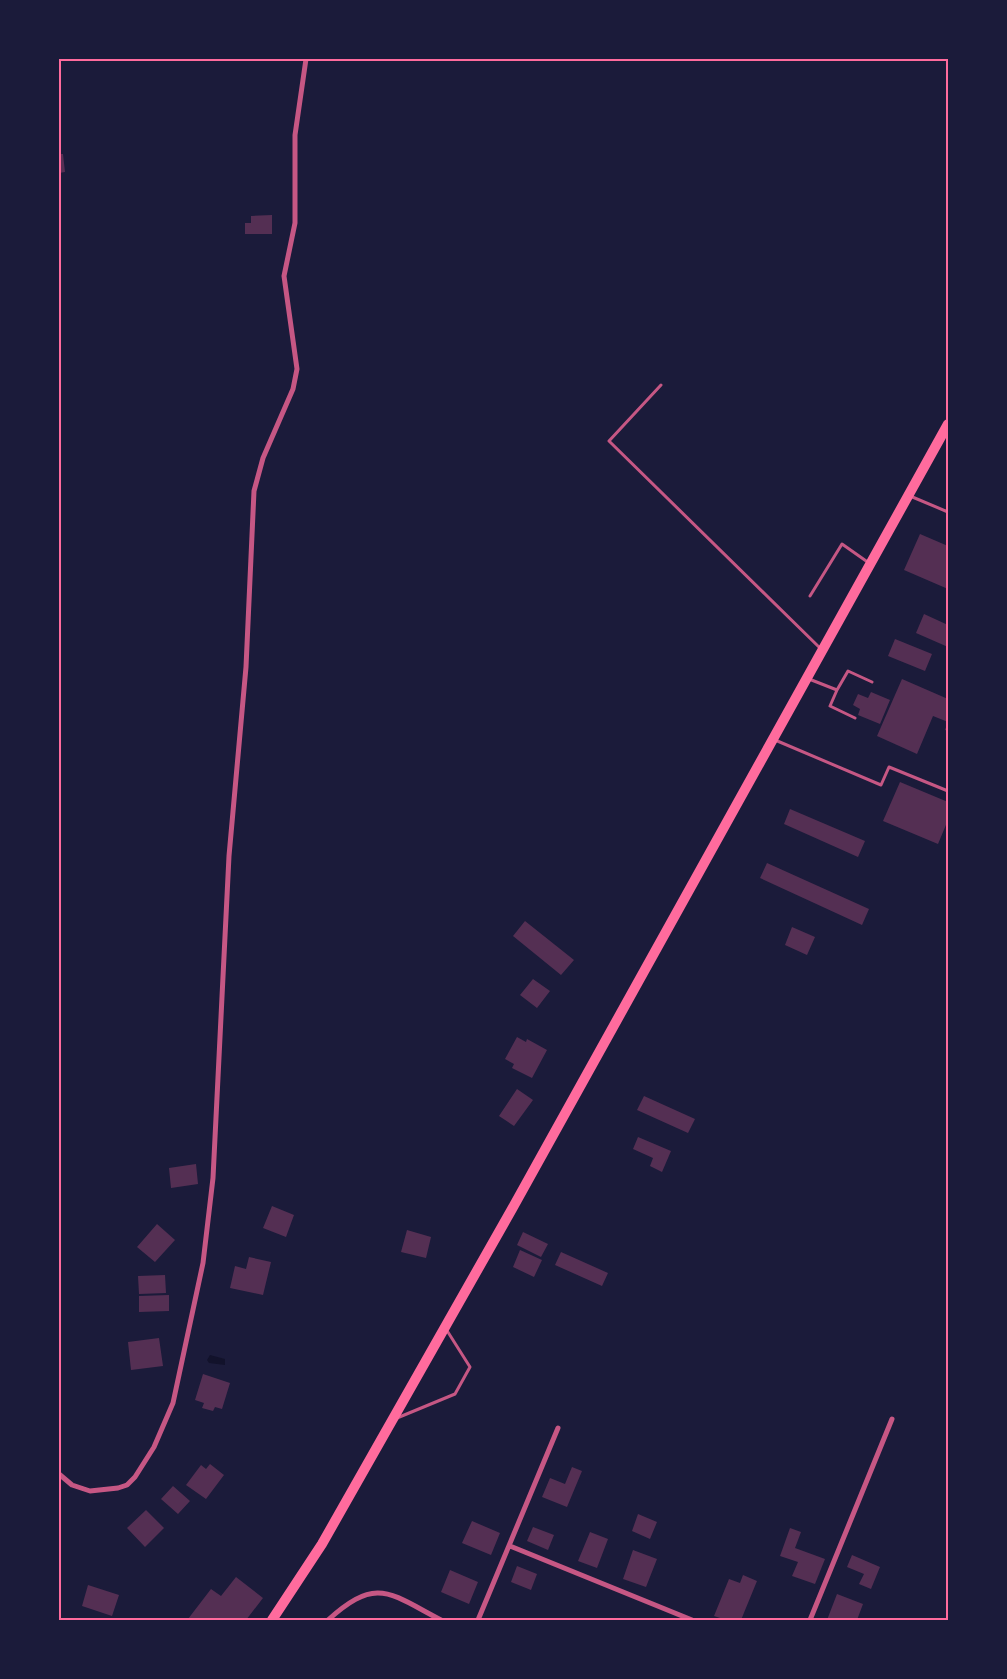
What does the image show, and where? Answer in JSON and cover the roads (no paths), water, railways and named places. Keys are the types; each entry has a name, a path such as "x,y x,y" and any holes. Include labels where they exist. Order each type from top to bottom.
{"highway":[{"path":"272,1620 322,1544 948,424"}],"street":[{"path":"59,1474 72,1485 90,1491 118,1488 127,1485 135,1477 154,1447 173,1403 203,1263 213,1178 229,856 246,667 254,491 263,458 293,389 296,369 284,276 295,223 295,135 306,59"},
{"path":"810,1620 892,1419"},
{"path":"478,1620 558,1428"},
{"path":"510,1546 692,1620"},
{"path":"328,1620 352,1600 367,1593 375,1592 398,1598 441,1620"}],"lane":[{"path":"661,385 609,441 822,650"},
{"path":"908,496 948,512"},
{"path":"810,596 842,544 870,563"},
{"path":"855,718 830,706 837,690 848,671 872,682"},
{"path":"806,677 837,690"},
{"path":"772,739 881,785 889,767 948,791"},
{"path":"392,1420 455,1394 470,1367 444,1327"}]}
